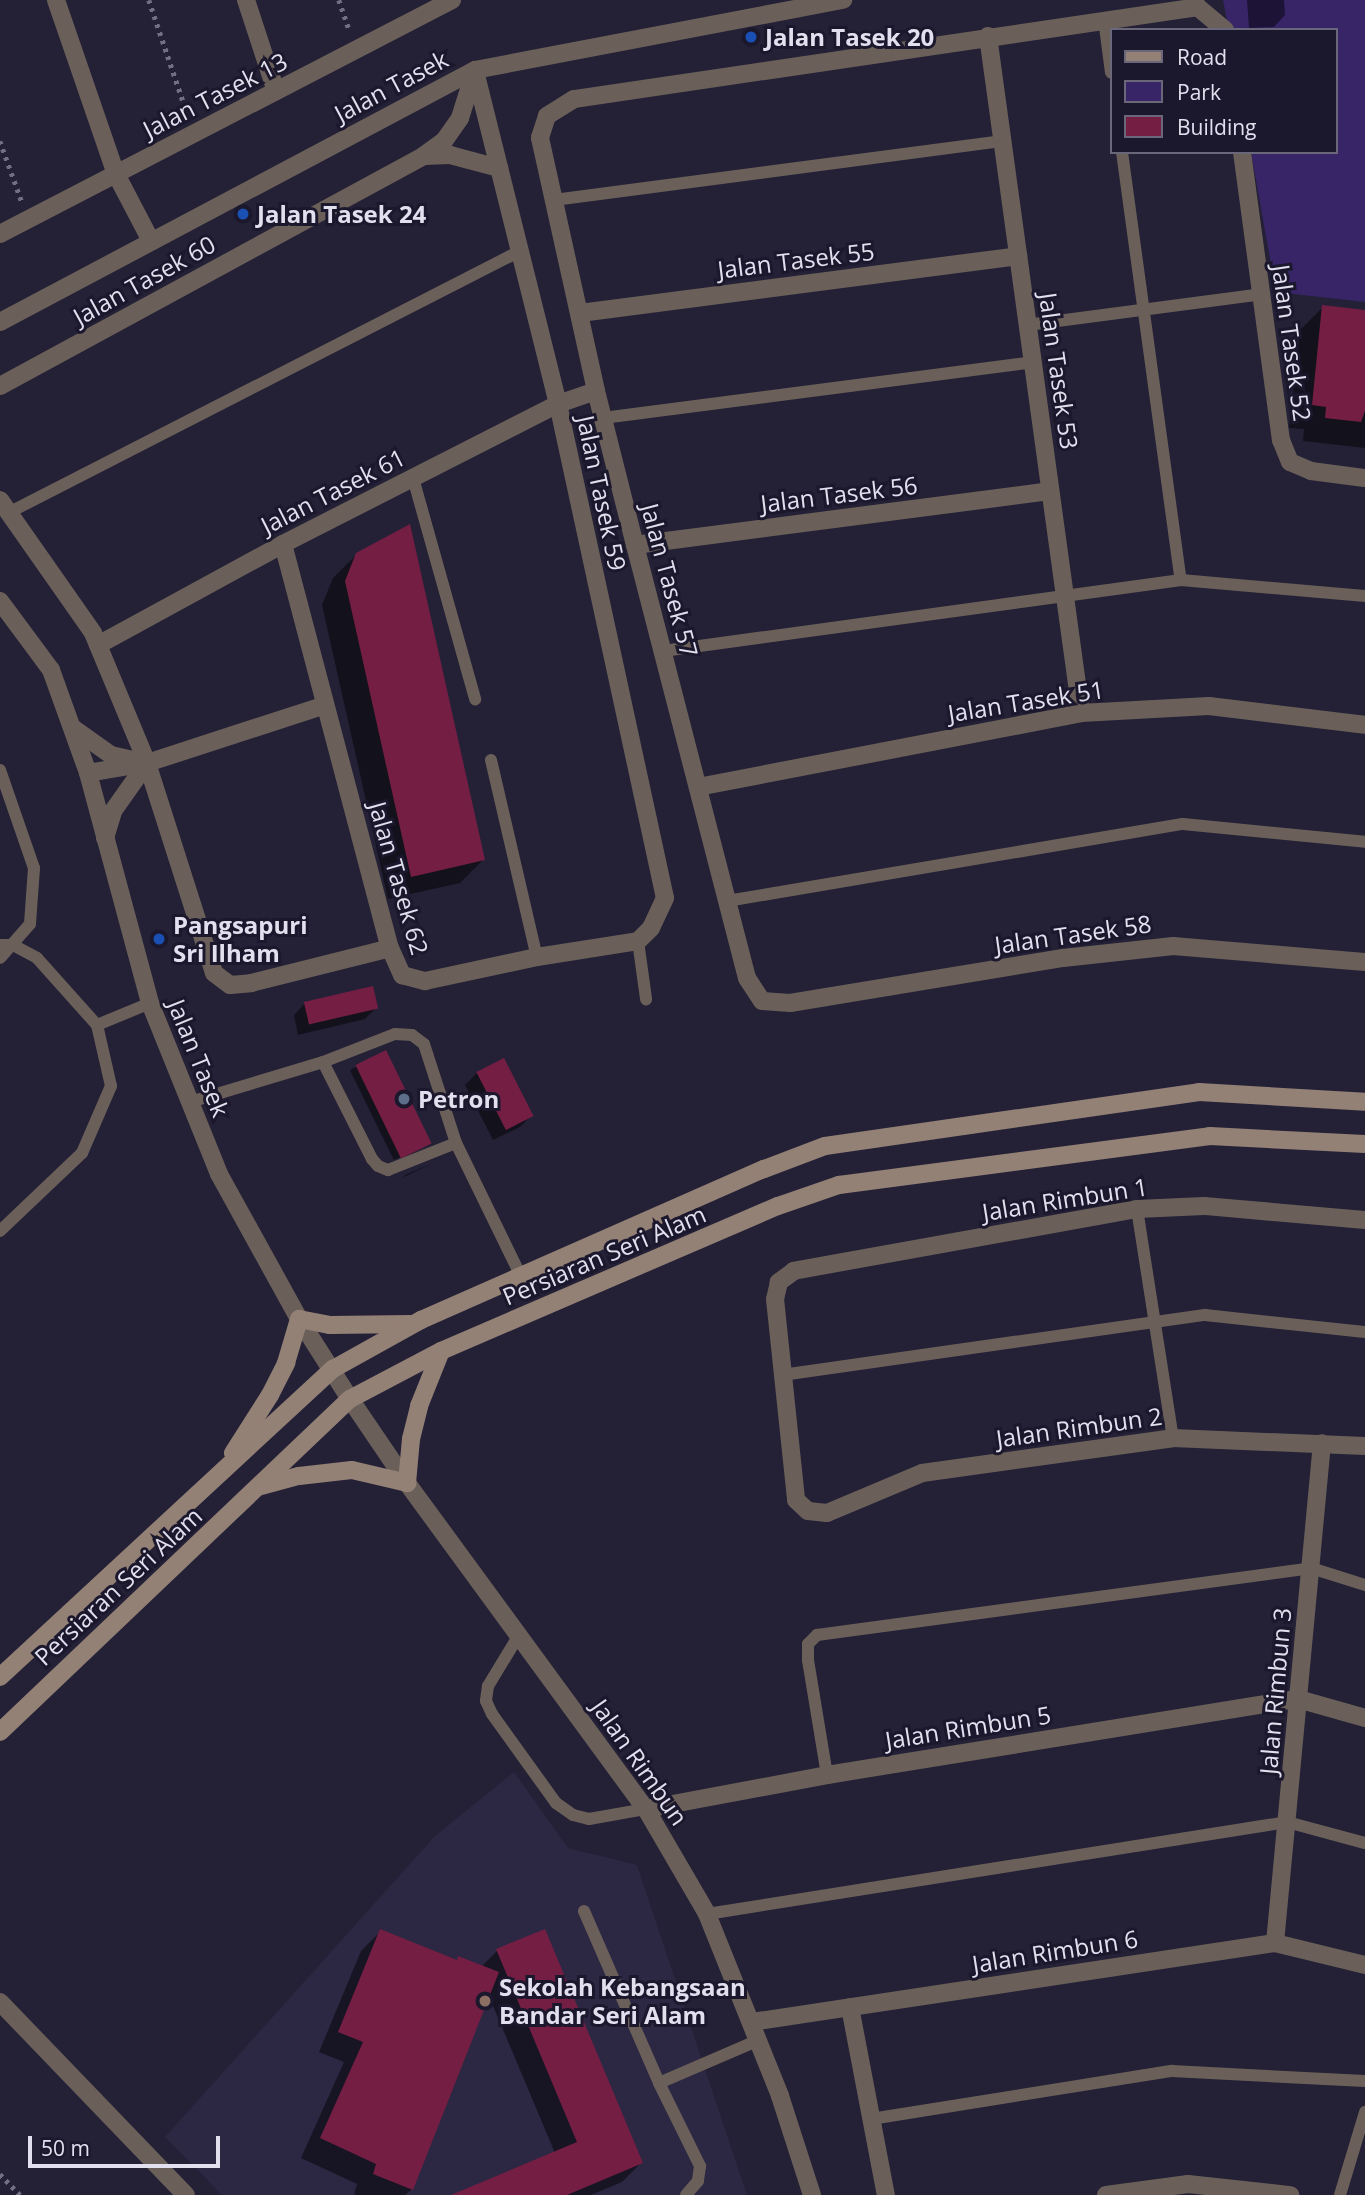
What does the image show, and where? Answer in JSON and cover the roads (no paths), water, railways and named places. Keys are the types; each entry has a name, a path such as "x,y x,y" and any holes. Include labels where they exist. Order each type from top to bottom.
{"main road":[{"name":"Persiaran Seri Alam","path":"0,1677 333,1368 414,1324 764,1169 825,1146 1199,1092 1365,1102"},
{"name":"Persiaran Seri Alam","path":"0,1732 350,1399 441,1352 778,1206 839,1185 1210,1136 1365,1143"},
{"path":"218,1476 270,1395 286,1363 299,1319 354,1326 414,1324"},
{"path":"259,1486 299,1476 352,1470 407,1483 411,1439 419,1406 441,1352"}],"street":[{"path":"56,0 116,174 151,241"},
{"path":"247,0 276,91"},
{"name":"Jalan Tasek 13","path":"0,234 452,0"},
{"name":"Jalan Tasek","path":"0,322 475,70 843,0"},
{"path":"988,36 1198,7 1225,28"},
{"name":"Jalan Tasek 57","path":"790,1003 762,1001 747,978 596,391 540,138 547,116 574,99 988,36"},
{"name":"Jalan Tasek 53","path":"988,36 1081,713"},
{"name":"Jalan Tasek 60","path":"0,386 423,156 444,141 460,118 475,70"},
{"name":"Jalan Tasek 59","path":"475,70 558,404 665,898 651,928 638,941"},
{"name":"Jalan Tasek 52","path":"1242,154 1281,440 1290,462 1311,471 1365,478"},
{"path":"423,156 450,155 499,168"},
{"name":"Jalan Tasek 55","path":"580,313 1018,256"},
{"name":"Jalan Tasek 61","path":"98,645 283,544 558,404 596,391"},
{"name":"Jalan Tasek 56","path":"635,545 1050,491"},
{"path":"4,507 93,633 148,763 214,973 230,985 251,984 390,948"},
{"name":"Jalan Tasek 62","path":"283,544 390,948 402,975 425,981 537,957 638,941"},
{"name":"Jalan Tasek","path":"0,601 51,670 88,773 150,1003 219,1174 299,1319 333,1368 350,1399"},
{"path":"88,773 148,763 325,705"},
{"name":"Jalan Tasek 51","path":"698,786 1081,713 1209,706 1365,725"},
{"path":"71,726 111,755 148,763"},
{"path":"104,839 113,811 148,763"},
{"name":"Jalan Tasek 58","path":"790,1003 1063,958 1173,946 1365,962"},
{"name":"Jalan Rimbun 1","path":"782,1375 775,1299 779,1282 794,1270 1137,1209 1204,1206 1365,1220"},
{"name":"Jalan Rimbun 2","path":"782,1375 796,1500 808,1511 827,1513 922,1473 1172,1438 1365,1446"},
{"name":"Jalan Rimbun","path":"350,1399 407,1483 646,1808 707,1914 759,2040 812,2195"},
{"name":"Jalan Rimbun 3","path":"1275,1943 1322,1443"},
{"path":"1298,1699 1365,1717"},
{"name":"Jalan Rimbun 5","path":"646,1808 827,1775 1298,1699"},
{"name":"Jalan Rimbun 6","path":"752,2022 1275,1943 1365,1965"},
{"path":"0,2003 186,2195"},
{"path":"850,2007 886,2195"},
{"path":"1106,2195 1188,2184 1290,2195"}],"lane":[{"path":"1104,19 1110,66"},
{"path":"554,200 1003,141"},
{"path":"1122,154 1181,580"},
{"path":"4,507 520,251"},
{"path":"1027,325 1261,294"},
{"path":"603,418 1032,362"},
{"path":"413,478 475,699"},
{"path":"663,650 1065,598 1181,580 1365,596"},
{"path":"491,760 537,957"},
{"path":"0,770 34,868 30,923 7,945 0,958"},
{"path":"727,901 1183,824 1365,842"},
{"path":"638,941 646,999"},
{"path":"0,1231 82,1153 111,1086 97,1025 37,958 7,945"},
{"path":"97,1025 150,1003"},
{"path":"190,1102 323,1062 395,1034 412,1035 424,1044 456,1143 521,1276"},
{"path":"323,1062 378,1166 388,1170 456,1143"},
{"path":"1137,1209 1172,1438"},
{"path":"782,1375 1205,1315 1365,1332"},
{"path":"827,1775 808,1660 808,1644 817,1635 1311,1569 1365,1585"},
{"path":"519,1635 488,1686 486,1701 492,1714 556,1803 573,1815 589,1819 646,1808"},
{"path":"707,1914 1287,1822 1365,1843"},
{"path":"584,1911 659,2083 699,2166 698,2181 685,2195"},
{"path":"659,2083 759,2040"},
{"path":"871,2119 1172,2071 1365,2081"},
{"path":"1340,2195 1365,2112"}],"place":[{"name":"Jalan Tasek 20","path":"751,37"},
{"name":"Jalan Tasek 24","path":"243,214"},
{"name":"Pangsapuri Sri Ilham","path":"159,939"},
{"name":"Petron","path":"404,1099"},
{"name":"Sekolah Kebangsaan Bandar Seri Alam","path":"485,2001"}]}
